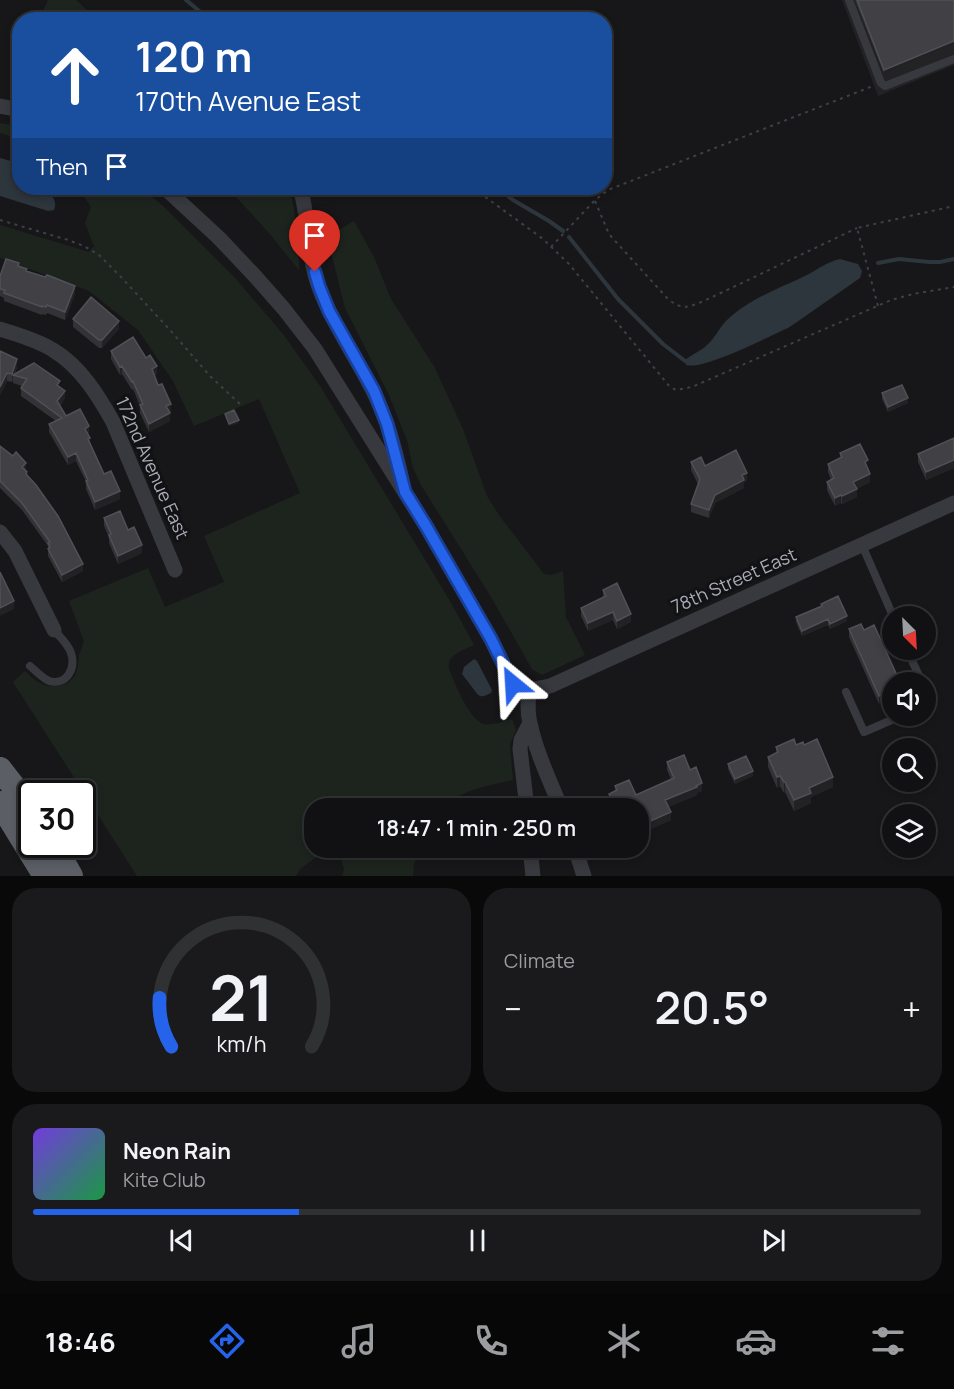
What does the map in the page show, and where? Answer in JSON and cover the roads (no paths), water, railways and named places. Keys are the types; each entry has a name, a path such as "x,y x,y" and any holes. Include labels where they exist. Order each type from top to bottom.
{"highway":[{"path":"0,769 18,792"},
{"path":"0,803 45,876"},
{"path":"61,858 71,876"}],"street":[{"path":"173,195 219,238 284,309 315,349 426,526 491,639 513,684 529,690 530,723 557,798"},
{"path":"302,195 311,258 319,286 329,311 374,391 387,424 405,492"},
{"name":"172nd Avenue East","path":"0,329 31,339 54,350 73,365 97,395 113,422 176,570"},
{"name":"78th Street East","path":"529,690 550,686 954,503"},
{"path":"0,532 15,551 54,630"},
{"path":"526,798 520,749 521,740 530,723"},
{"path":"531,858 533,876"},
{"path":"578,858 584,876"}],"lane":[{"path":"849,0 881,83 885,86 954,58"},
{"path":"862,545 889,606"},
{"path":"30,666 48,680 61,681 69,675 73,666 71,654 54,630"},
{"path":"846,692 864,732 882,724"}],"waterway":[{"path":"186,0 200,12"},
{"path":"507,195 563,231"},
{"path":"569,237 618,299 663,344 688,361"},
{"path":"878,263 899,259 929,262 954,259"}]}
